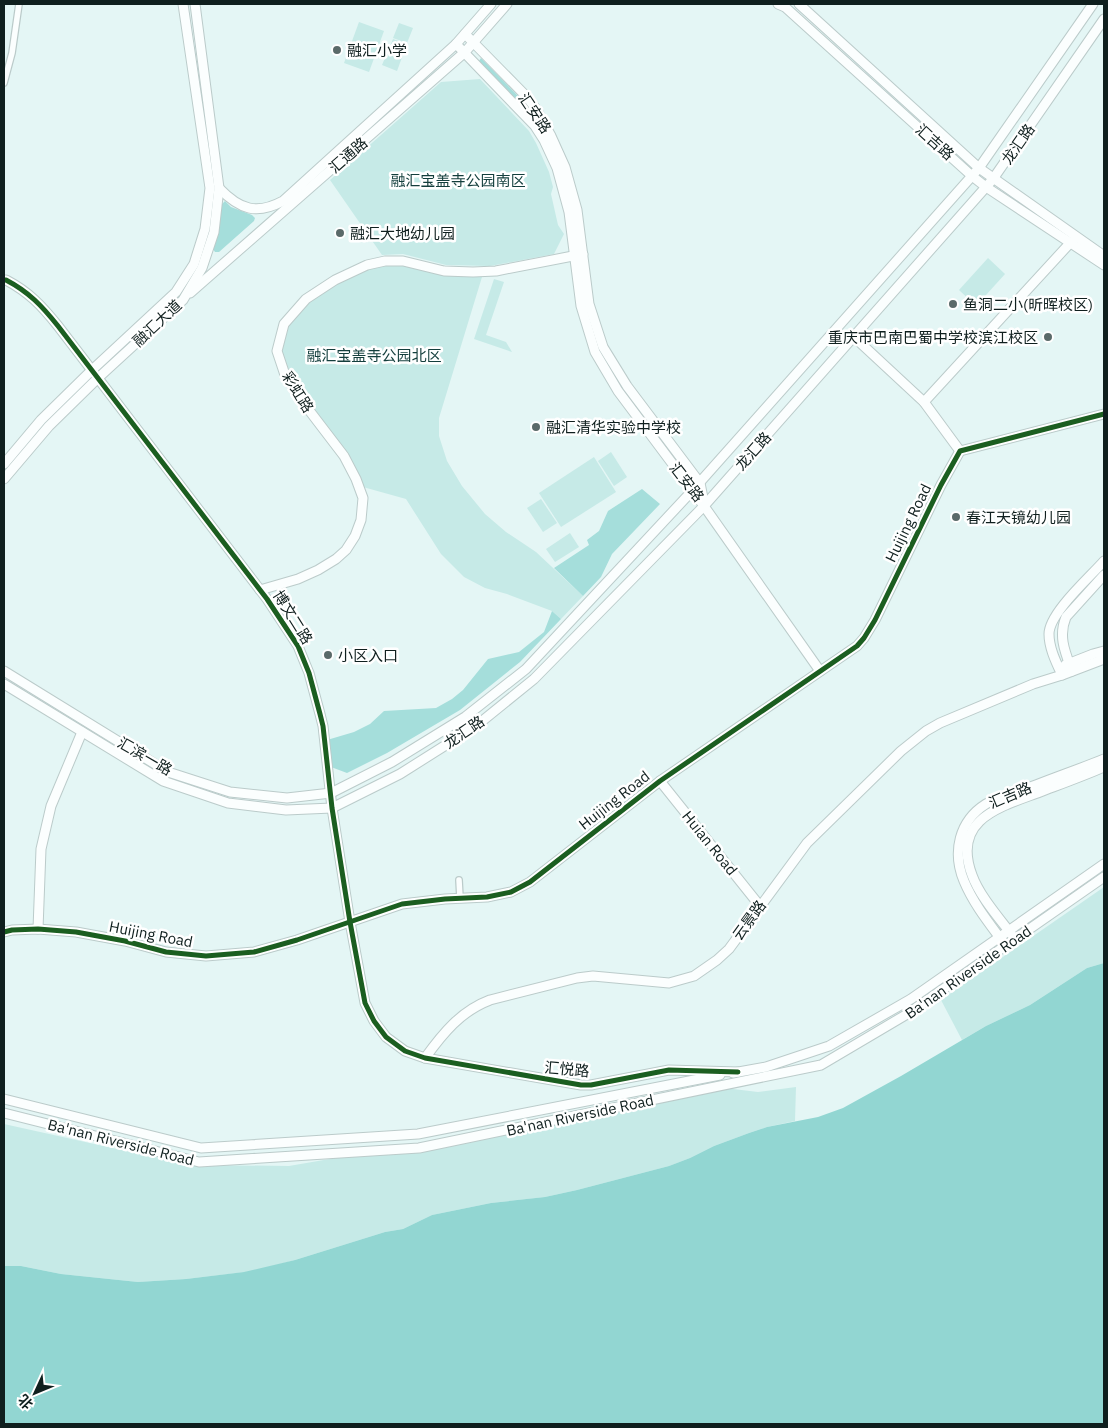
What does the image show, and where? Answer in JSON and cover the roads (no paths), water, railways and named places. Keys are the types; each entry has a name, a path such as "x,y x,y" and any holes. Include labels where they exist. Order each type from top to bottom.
{"street":[{"path":"4,84 12,53 19,4"},
{"name":"融汇大道","path":"4,464 41,420 176,292 194,264 205,229 210,188 183,4"},
{"name":"融汇大道","path":"4,479 49,426 183,300 202,268 214,232 219,188 195,4"},
{"name":"汇通路","path":"219,188 228,197 249,209 262,210 284,202 456,44 491,4"},
{"name":"汇通路","path":"183,300 465,52 506,4"},
{"name":"汇吉路","path":"778,4 785,7 986,188 1104,265"},
{"name":"汇吉路","path":"799,4 979,168 1104,256"},
{"name":"龙汇路","path":"331,794 392,762 465,717 526,669 700,483 979,168 1093,4"},
{"name":"龙汇路","path":"332,808 400,774 476,726 534,679 704,506 986,188 1104,19"},
{"name":"汇安路","path":"465,34 527,97 551,136 566,167 575,201 581,306 595,352 618,391 704,506"},
{"name":"汇安路","path":"456,44 524,113 544,140 557,168 579,254 589,304 604,347 627,386 700,483 704,506"},
{"path":"924,402 1071,242"},
{"name":"彩虹路","path":"260,590 298,579 336,559 346,550 355,536 361,520 363,498 356,479 344,456 285,376 277,351 284,324 306,299 351,272 367,265 385,261 403,261 444,271 473,272 496,271 579,254"},
{"name":"博文二路","path":"4,280 22,288 43,307 260,590 298,646 309,673 323,726 332,808 365,1003 374,1021 386,1037 405,1051 425,1058"},
{"path":"854,336 924,402 960,450 1104,414"},
{"name":"Huijing Road","path":"4,932 38,929 76,932 166,952 206,956 254,952 297,940 402,904 487,897 511,892 530,882 660,781 857,646 871,629 960,450"},
{"path":"704,506 820,671"},
{"path":"1104,561 1058,611 1052,621 1049,632 1050,645 1060,671 1104,659"},
{"path":"1071,667 1064,651 1062,625 1066,617 1104,575"},
{"path":"1071,667 1093,654 1104,651"},
{"name":"汇滨一路","path":"4,671 168,772 230,792 287,798 331,794"},
{"name":"云景路","path":"425,1058 456,1021 477,1005 490,1000 577,978 593,976 669,983 694,976 717,960 728,949 807,843 914,740 940,723 1060,671"},
{"name":"汇滨一路","path":"4,684 163,781 228,803 286,810 332,808"},
{"path":"38,929 41,849 51,806 82,732"},
{"name":"汇吉路","path":"1006,946 971,895 959,868 957,854 958,842 962,831 968,820 977,811 994,800 1104,759"},
{"name":"汇吉路","path":"1015,939 972,877 967,856 972,832 982,819 998,808 1104,768"},
{"name":"Huian Road","path":"660,781 760,906"},
{"name":"Ba'nan Riverside Road","path":"4,1099 201,1148 418,1134 766,1067 829,1046 911,999 1104,864"},
{"name":"Ba'nan Riverside Road","path":"4,1113 200,1162 419,1148 821,1064 909,1013 1104,877"},
{"path":"460,880 460,898"},
{"name":"汇悦路","path":"425,1058 581,1086 669,1070 738,1072"}],"place":[{"name":"融汇小学","path":"337,50"},
{"name":"融汇大地幼儿园","path":"340,233"},
{"name":"鱼洞二小(昕晖校区)","path":"953,304"},
{"name":"重庆市巴南巴蜀中学校滨江校区","path":"1048,337"},
{"name":"融汇清华实验中学校","path":"536,427"},
{"name":"春江天镜幼儿园","path":"956,517"},
{"name":"小区入口","path":"328,655"}],"park label":[{"name":"融汇宝盖寺公园南区","path":"458,180"},
{"name":"融汇宝盖寺公园北区","path":"374,355"}]}
